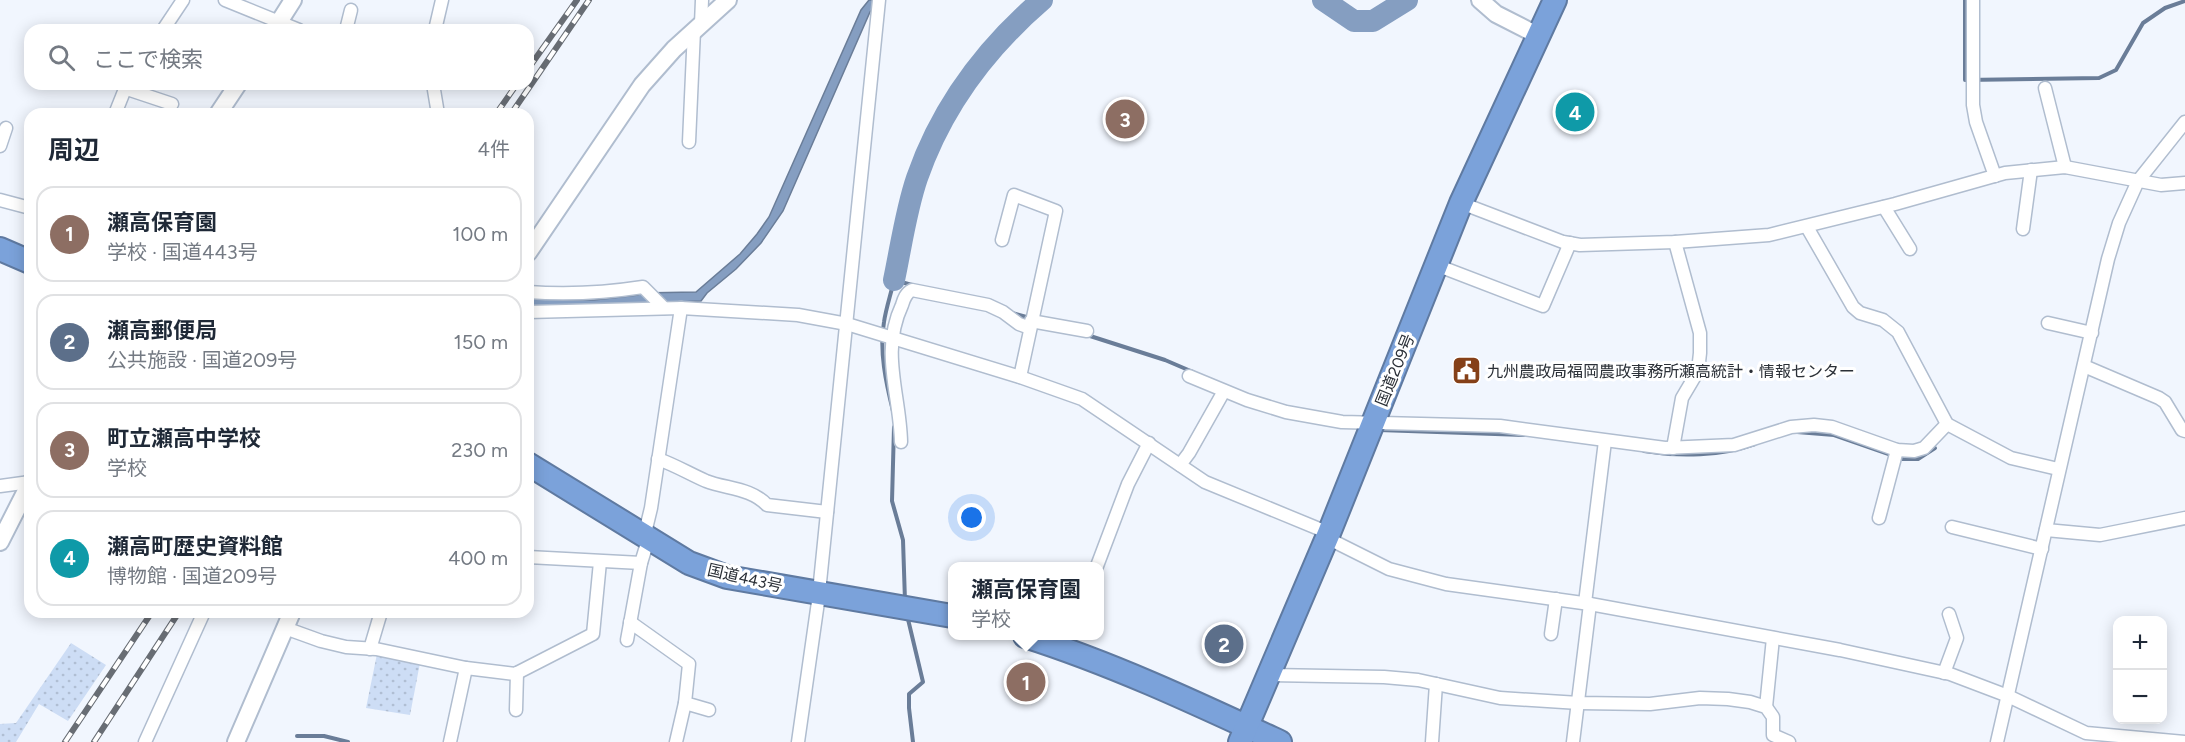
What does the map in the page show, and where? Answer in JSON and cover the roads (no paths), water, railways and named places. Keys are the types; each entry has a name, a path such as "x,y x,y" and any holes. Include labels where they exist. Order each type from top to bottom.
{"highway":[{"name":"国道209号","path":"1244,734 1328,536 1461,203 1555,0"},
{"path":"0,249 24,259"},
{"name":"国道443号","path":"534,468 688,563 728,577 948,615"},
{"path":"1068,642 1164,688 1244,734 1280,742"}],"street":[{"path":"167,24 183,0"},
{"path":"225,0 271,24"},
{"path":"279,24 293,0"},
{"path":"436,24 442,0"},
{"path":"689,142 702,0"},
{"path":"534,244 642,85 674,48 728,0"},
{"path":"798,742 827,512 879,0"},
{"path":"1480,0 1496,14 1539,36"},
{"path":"1973,0 1973,105 1976,122 1995,176"},
{"path":"348,24 351,10"},
{"path":"2045,88 2065,167"},
{"path":"117,108 124,90"},
{"path":"135,90 172,104"},
{"path":"222,108 234,90"},
{"path":"434,90 437,108"},
{"path":"1997,742 2108,259 2119,223 2138,181 2185,122"},
{"path":"0,146 6,128"},
{"path":"1461,203 1563,242 1580,245 1768,236 1995,176 2031,170 2065,167 2161,185 2185,183"},
{"path":"2023,229 2031,170"},
{"path":"1002,240 1014,195 1056,211 1020,377"},
{"path":"0,200 24,206"},
{"path":"1884,207 1910,249"},
{"path":"1807,226 1854,307 1860,313 1882,320 1898,332 1947,424 2011,458 2058,469"},
{"path":"1673,448 1682,398 1698,371 1700,343 1700,333 1675,242"},
{"path":"1436,265 1543,306 1570,243"},
{"path":"534,293 559,295 643,287 664,308"},
{"path":"901,442 898,399 892,380 892,338 899,310 907,292 912,290 988,305 1003,312 1019,324 1087,331"},
{"path":"627,640 646,538 681,308"},
{"path":"534,312 681,308 798,315 847,324 1020,377 1082,399 1204,482 1328,536 1389,569 1446,584 1587,603 1944,673 2008,696 2086,734 2185,742"},
{"path":"2048,323 2092,333"},
{"path":"2084,366 2159,398 2165,402 2182,430 2185,431"},
{"path":"1190,376 1247,400 1286,412 1342,422 1500,426 1538,429 1605,441 1673,448 1734,445 1791,427 1814,425 1832,427 1897,450 1914,451 1924,448 1947,424"},
{"path":"1180,465 1224,391"},
{"path":"1573,742 1579,703 1587,603 1605,441"},
{"path":"1099,562 1128,484 1149,443"},
{"path":"1879,518 1897,450"},
{"path":"658,459 711,483 758,496 767,505 827,512"},
{"path":"0,486 24,483"},
{"path":"0,542 24,494"},
{"path":"2046,530 2100,535 2185,518"},
{"path":"1952,527 2042,549"},
{"path":"534,557 641,563"},
{"path":"285,628 346,647 370,649 466,668 517,673 593,634 600,562"},
{"path":"1551,634 1556,599"},
{"path":"1944,673 1957,638 1949,614"},
{"path":"145,742 201,618"},
{"path":"236,742 289,618"},
{"path":"370,649 379,618"},
{"path":"630,622 689,664 685,703 676,742"},
{"path":"1766,707 1773,638"},
{"path":"450,742 466,668"},
{"path":"516,710 517,673"},
{"path":"1268,675 1384,677 1418,680 1500,698 1579,703 1650,704 1700,698 1739,700 1766,707 1773,717 1773,735 1789,742"},
{"path":"1432,742 1436,684"},
{"path":"685,703 709,710"}],"waterway":[{"path":"894,280 913,190 939,127 984,59 1002,38 1042,0"},
{"path":"1323,0 1354,21 1373,21 1407,0"},
{"path":"1965,0 1965,80 2099,78 2116,70 2143,23 2165,8 2185,1"},
{"path":"893,411 883,356 884,322 894,280 912,285"},
{"path":"1012,313 1030,318"},
{"path":"1087,335 1165,360 1193,372"},
{"path":"894,427 892,501 903,540 905,601"},
{"path":"1379,430 1524,435"},
{"path":"1797,432 1834,435 1903,459 1918,459 1935,448"},
{"path":"1644,451 1700,454 1728,451 1755,444"},
{"path":"907,615 923,682 909,694 913,742"},
{"path":"297,736 324,736 348,742"}],"railway":[{"path":"534,61 577,0"},
{"path":"534,80 589,0"},
{"path":"500,108 513,90"},
{"path":"515,108 527,90"},
{"path":"65,742 148,618"},
{"path":"94,742 175,618"}],"place":[{"name":"瀬高町歴史資料館","path":"1575,112"},
{"name":"町立瀬高中学校","path":"1125,119"},
{"name":"九州農政局福岡農政事務所瀬高統計・情報センター","path":"1466,371"},
{"name":"瀬高郵便局","path":"1224,644"},
{"name":"瀬高保育園","path":"1026,682"}]}
